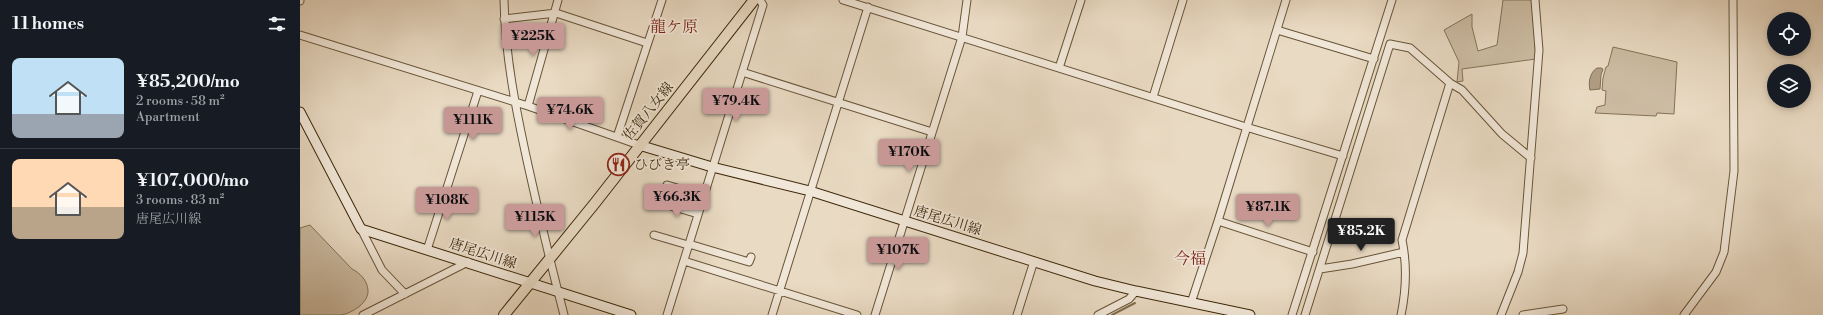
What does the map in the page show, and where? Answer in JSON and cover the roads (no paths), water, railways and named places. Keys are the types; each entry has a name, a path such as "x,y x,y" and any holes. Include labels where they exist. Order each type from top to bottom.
{"main road":[{"name":"佐賀八女線","path":"504,315 595,203 754,0"},
{"path":"300,112 361,229"},
{"name":"唐尾広川線","path":"639,145 712,167 810,191 1095,280 1136,291 1250,315"},
{"name":"唐尾広川線","path":"361,229 631,315"}],"street":[{"path":"504,0 504,19 514,102 564,315"},
{"path":"528,106 556,13 558,0"},
{"path":"617,137 662,0"},
{"path":"666,315 763,5 760,0"},
{"path":"843,0 1246,127 1343,156"},
{"path":"875,315 962,37 967,0"},
{"path":"1059,68 1081,0"},
{"path":"1152,97 1183,0"},
{"path":"1191,303 1218,221 1286,0"},
{"path":"1292,315 1392,0"},
{"path":"1501,315 1518,272 1523,252 1539,50 1535,0"},
{"path":"1684,315 1716,272 1724,252 1734,171 1732,0"},
{"path":"772,315 868,7"},
{"path":"504,19 556,13 647,43"},
{"path":"1277,30 1374,59"},
{"path":"506,39 538,34"},
{"path":"300,35 528,106 639,145"},
{"path":"1305,315 1390,44 1410,48 1450,83 1469,97 1502,134 1531,158"},
{"path":"742,72 932,132"},
{"path":"1401,315 1404,297 1404,252 1402,240 1450,83"},
{"path":"427,250 449,186 478,91"},
{"path":"666,185 704,196"},
{"path":"661,203 698,214"},
{"path":"1218,221 1313,252"},
{"path":"361,229 382,270 405,294"},
{"path":"654,235 749,262 751,257"},
{"path":"1320,269 1352,264 1404,252"},
{"path":"1016,315 1034,260"},
{"path":"684,261 857,315"},
{"path":"363,315 468,262"},
{"path":"1098,315 1129,299 1136,291"},
{"path":"1523,315 1563,309"}],"waterway":[{"path":"1112,315 1135,303"}],"place":[{"name":"ひびき亭","path":"618,164"}],"district":[{"name":"龍ケ原","path":"674,26"},
{"name":"今福","path":"1190,258"}]}
